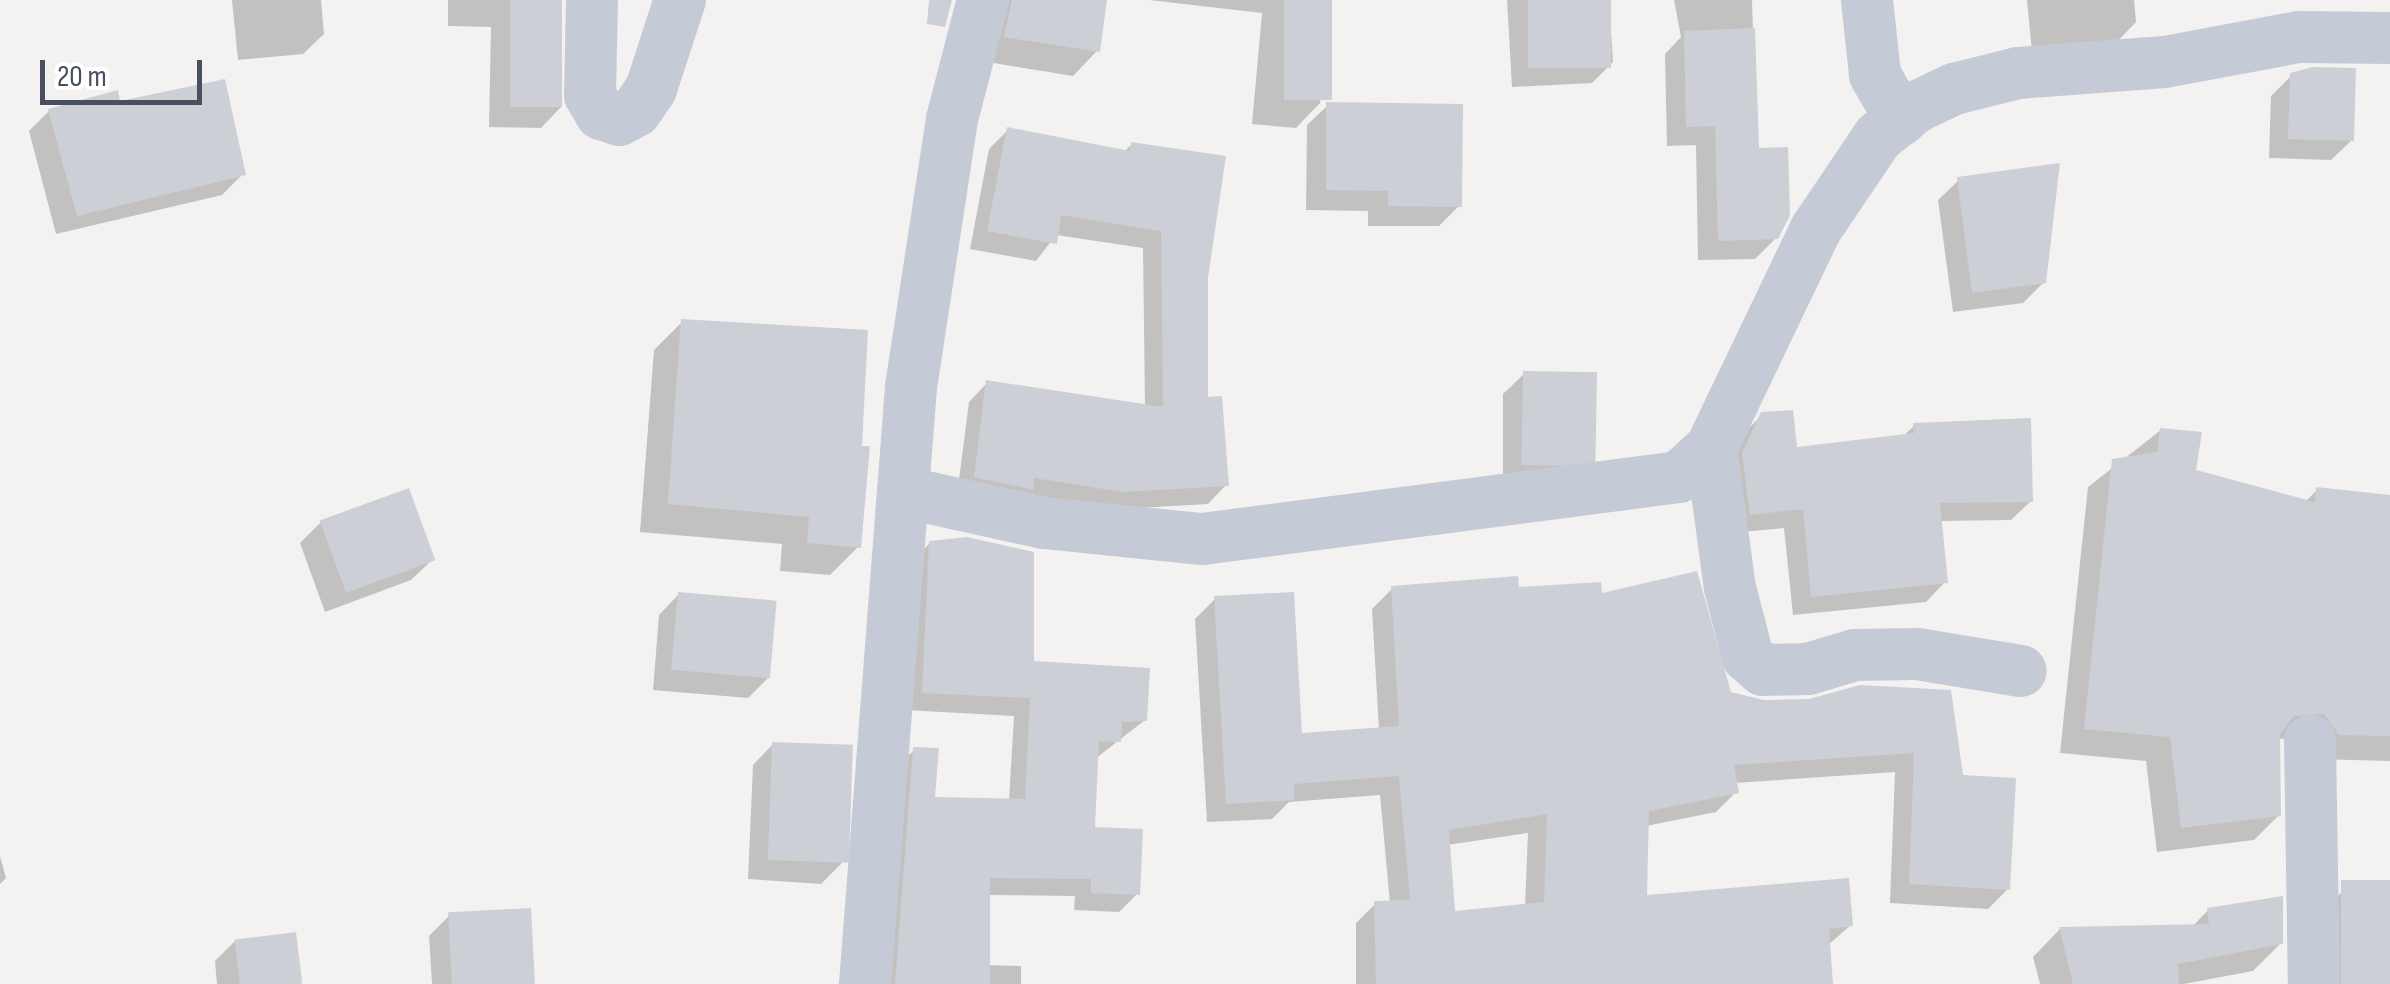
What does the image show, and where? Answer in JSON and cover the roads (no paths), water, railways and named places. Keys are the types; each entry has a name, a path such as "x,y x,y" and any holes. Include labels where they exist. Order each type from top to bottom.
{"street":[{"path":"592,0 590,95 602,114 619,120 636,111 652,88 680,0"},
{"path":"865,984 911,387 952,119 983,0"},
{"path":"1867,0 1875,75 1901,120"},
{"path":"903,492 1044,523 1202,539 1643,486 1678,476 1711,448 1816,229 1878,137 1901,120 1954,89 2018,73 2165,62 2299,37 2390,38"},
{"path":"1711,448 1730,588 1748,657 1763,670 1808,669 1855,655 1917,654 2022,671"},
{"path":"2310,741 2314,984"}]}
